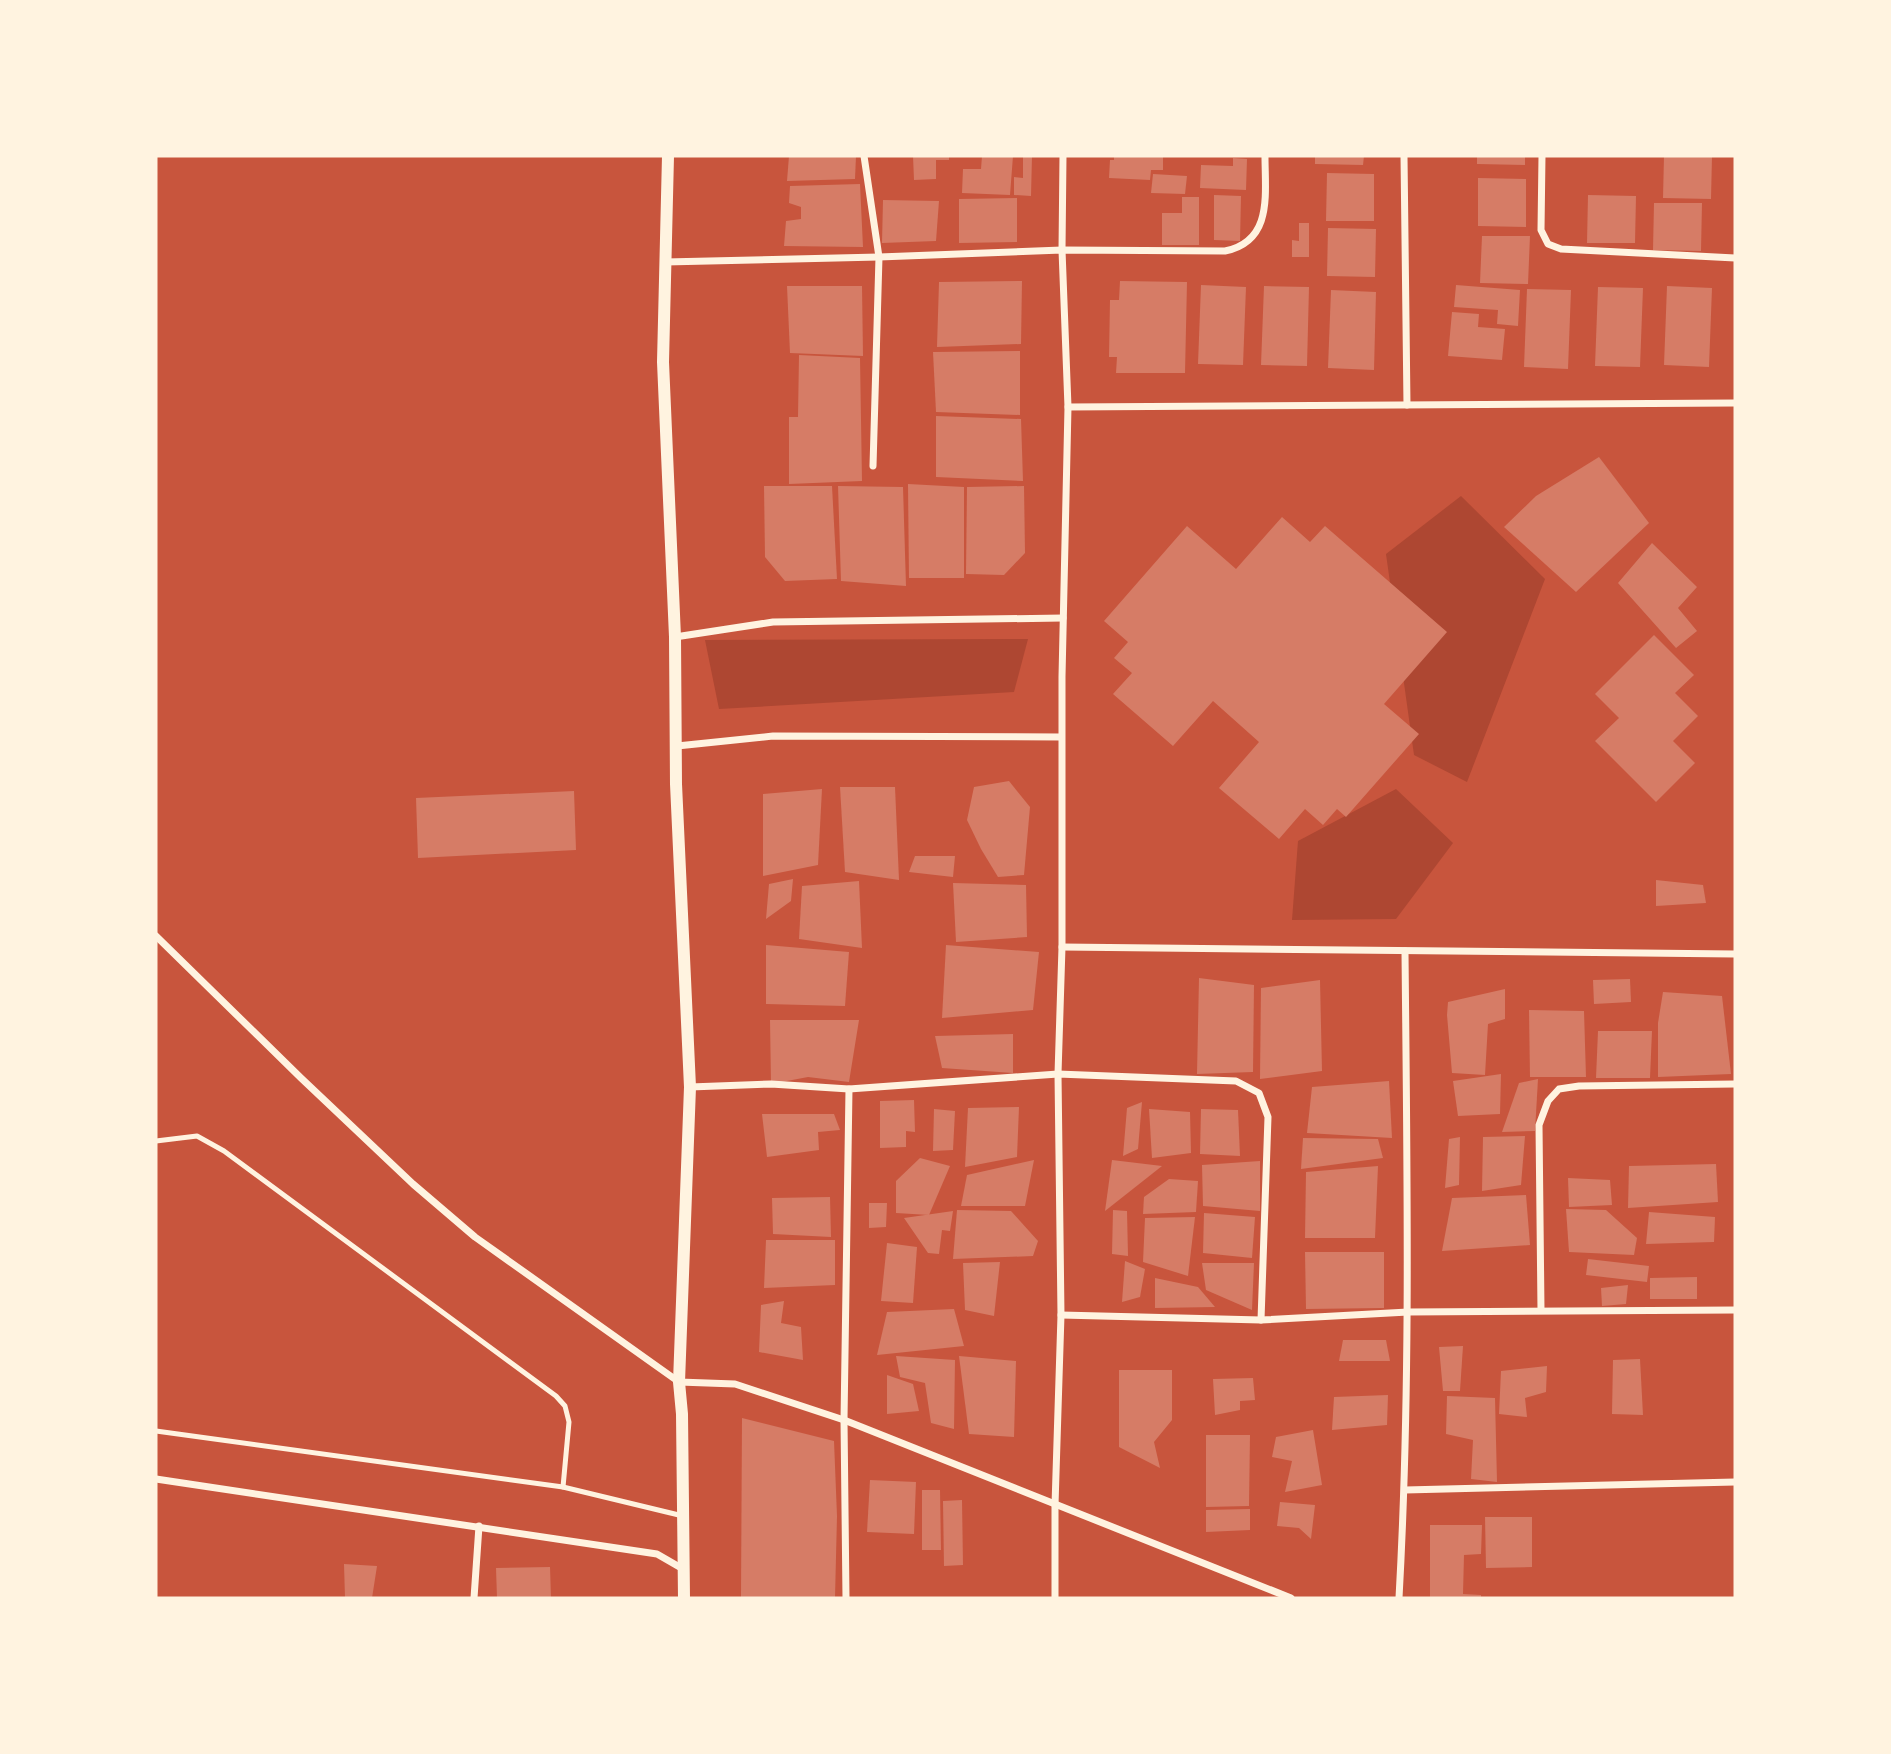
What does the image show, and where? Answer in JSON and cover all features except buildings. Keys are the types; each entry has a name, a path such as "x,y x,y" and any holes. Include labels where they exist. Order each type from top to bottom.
{"street":[{"path":"668,156 663,362 675,637 676,784 690,1087 679,1382 682,1414 684,1598"},
{"path":"864,156 879,257 873,466"},
{"path":"1055,1598 1055,1505 1062,1315 1058,1074 1068,407 1062,250 1063,156"},
{"path":"665,262 1062,250 1225,251 1239,248 1253,239 1262,222 1265,156"},
{"path":"1404,156 1407,405"},
{"path":"1542,156 1541,230 1548,244 1561,249 1735,258"},
{"path":"1068,407 1735,403"},
{"path":"675,637 773,622 1063,618"},
{"path":"677,746 773,736 1061,737"},
{"path":"156,936 413,1184 475,1237 679,1382 735,1384 844,1420 1291,1598"},
{"path":"1062,947 1735,954"},
{"path":"1399,1598 1405,1490 1408,1312 1405,951"},
{"path":"690,1087 771,1084 849,1089 1058,1074 1236,1081 1259,1093 1268,1117 1261,1320"},
{"path":"1541,1310 1539,1125 1548,1101 1559,1089 1579,1086 1735,1084"},
{"path":"846,1598 844,1420 849,1089"},
{"path":"1062,1315 1261,1320 1408,1312 1735,1310"},
{"path":"156,1479 657,1554 684,1570"},
{"path":"1405,1490 1735,1482"},
{"path":"474,1598 479,1526"}],"lane":[{"path":"156,1141 197,1136 224,1151 556,1395 565,1406 569,1422 563,1487"},
{"path":"156,1431 563,1487 683,1516"}],"shaded area":[{"path":"1461,496 1545,579 1467,782 1414,755 1386,554"},
{"path":"1028,639 1014,692 719,709 705,640"},
{"path":"1396,789 1453,843 1396,919 1292,920 1298,841"}]}
